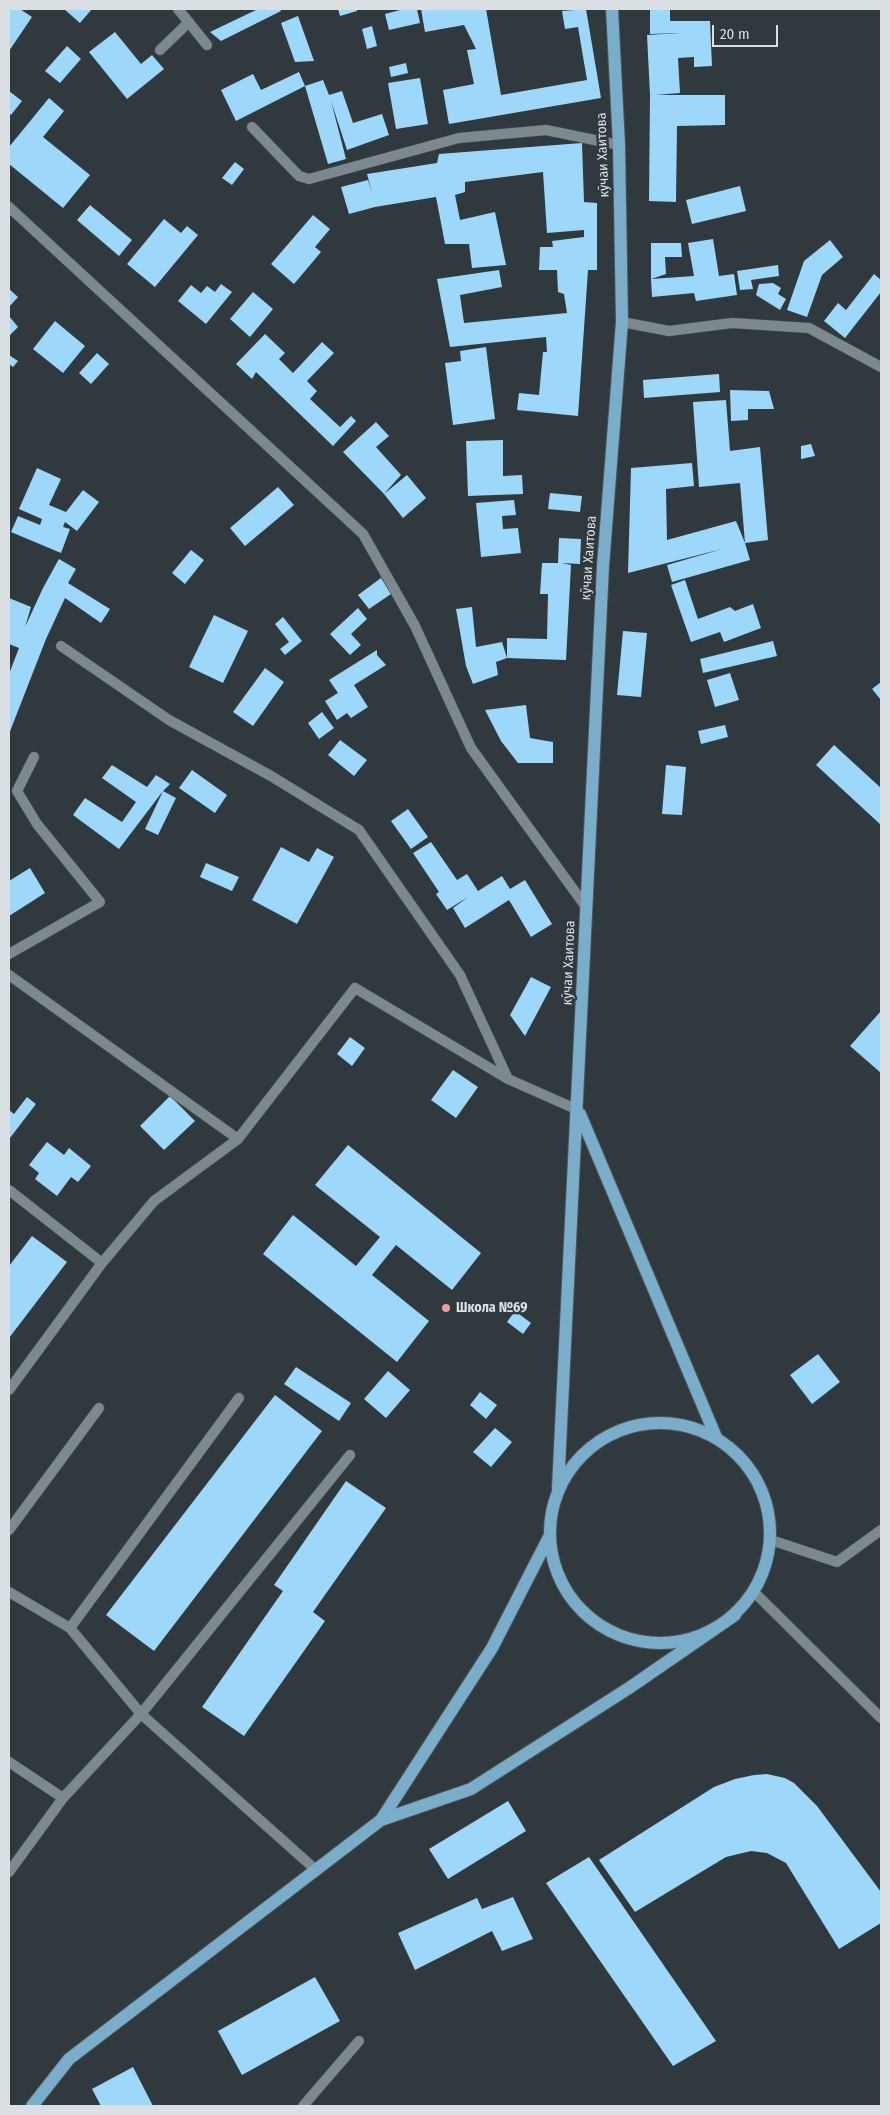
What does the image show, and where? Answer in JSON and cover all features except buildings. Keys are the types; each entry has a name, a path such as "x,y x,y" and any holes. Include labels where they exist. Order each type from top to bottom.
{"main road":[{"name":"кӯчаи Хаитова","path":"558,1488 604,566 622,322 619,145 612,9"},
{"path":"578,1110 716,1437"},
{"path":"32,2106 69,2059 381,1820 471,1789 629,1688 735,1615 754,1592 766,1567 771,1540 769,1509 758,1481 740,1456 716,1437 682,1424 644,1423 609,1434 579,1457 558,1488 551,1512 549,1537 556,1573 574,1604 601,1628 634,1642 670,1644 688,1640 705,1635 735,1615"},
{"path":"381,1820 492,1648 549,1537"}],"street":[{"path":"178,9 207,45"},
{"path":"160,50 189,22"},
{"path":"252,127 299,176 309,179 459,138 546,130 619,145"},
{"path":"9,206 363,534 415,626 471,748 586,906"},
{"path":"622,322 669,331 732,323 808,328 881,367"},
{"path":"61,646 169,720 271,776 359,830 460,975 508,1079"},
{"path":"9,954 100,902 37,824 17,791 34,757"},
{"path":"9,975 238,1138"},
{"path":"9,1390 102,1263 154,1201 238,1138 355,988 508,1079 578,1110"},
{"path":"9,1190 102,1263"},
{"path":"70,1628 240,1398"},
{"path":"9,1530 99,1408"},
{"path":"9,1872 63,1798 141,1714 350,1455"},
{"path":"771,1540 837,1562 881,1530"},
{"path":"9,1592 70,1628 141,1714 316,1870"},
{"path":"754,1592 881,1718"},
{"path":"9,1762 63,1798"},
{"path":"303,2106 359,2041"}],"place":[{"name":"Школа №69","path":"446,1308"}]}
